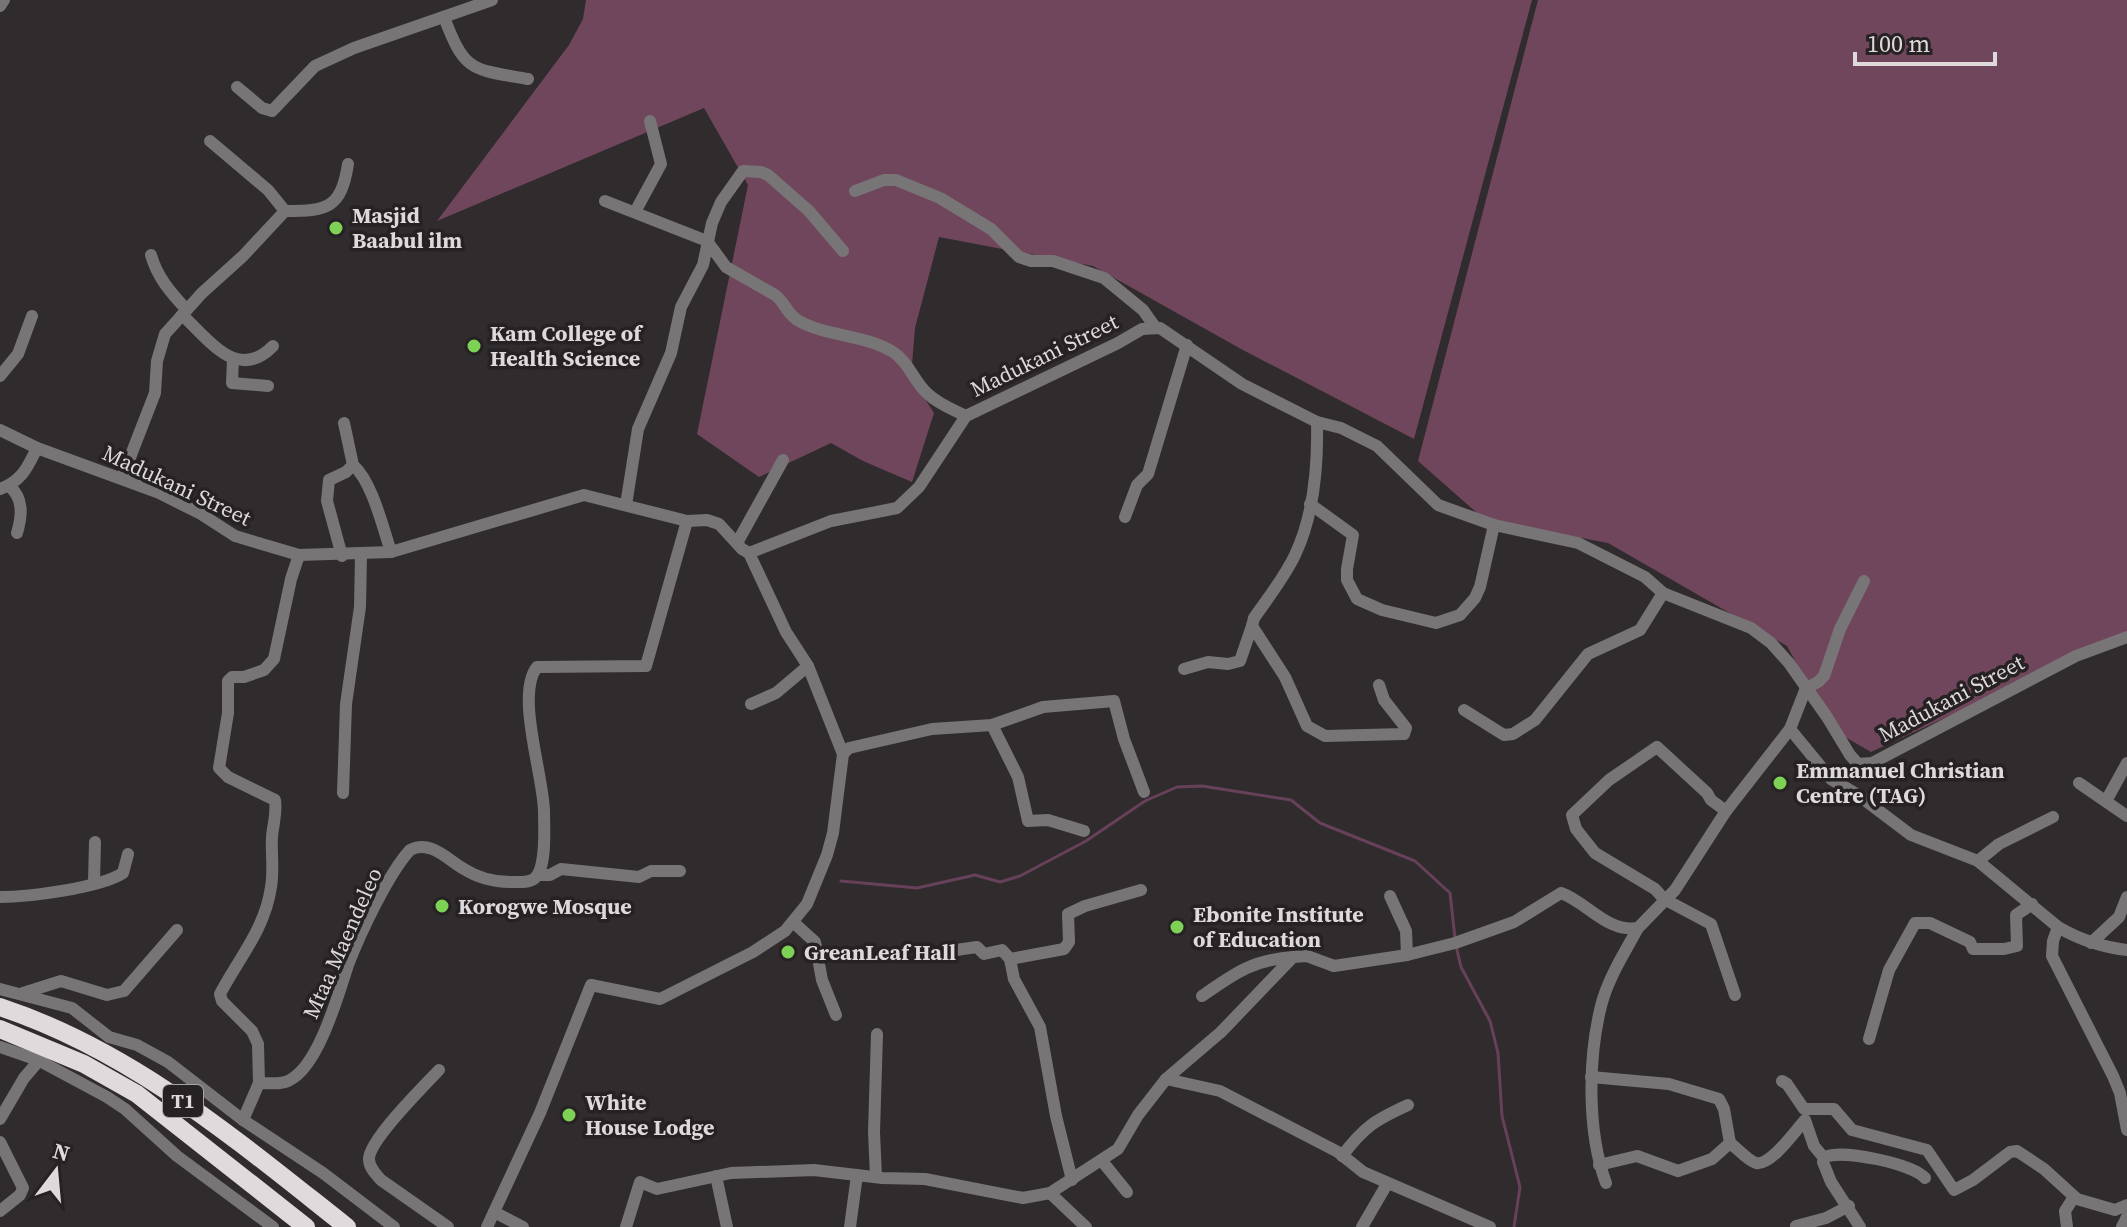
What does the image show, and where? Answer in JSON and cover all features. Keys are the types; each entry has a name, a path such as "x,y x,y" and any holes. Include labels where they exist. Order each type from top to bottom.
{"highway":[{"name":"T1","path":"0,1007 91,1044 158,1084 232,1136 347,1227"},
{"name":"T1","path":"0,1029 44,1054 93,1069 159,1109 306,1227"}],"street":[{"path":"0,6 4,0"},
{"path":"237,87 262,108 272,111 315,66 354,48 492,0"},
{"path":"444,17 455,48 464,61 492,72 528,79"},
{"path":"635,212 661,164 650,121"},
{"path":"210,141 268,190 285,211"},
{"path":"122,478 155,393 157,361 165,334 285,211 330,207 342,191 348,164"},
{"path":"626,505 638,429 671,353 681,307 703,265 707,241 721,202 743,171 752,170 768,175 822,225 843,251"},
{"path":"855,191 884,180 896,180 940,198 991,229 1019,257 1031,261 1053,261 1104,278 1143,310 1155,327"},
{"path":"605,201 707,241 726,267 779,297 792,317 810,326 864,339 896,353 928,395 966,416"},
{"path":"151,255 155,269 184,312 227,357 249,361 261,359 273,346"},
{"path":"0,376 18,354 32,316"},
{"name":"Madukani Street","path":"0,430 37,448 122,478 201,514 235,536 299,555 342,556 391,552 576,496 594,496 687,521 707,520 719,524 749,553 831,521 897,508 919,487 966,416 1142,329 1155,327 1187,345 1242,384 1317,422 1351,433 1377,446 1438,505 1494,525 1578,543 1645,577 1663,593 1751,628 1771,643 1858,764 1872,763 2076,656 2127,637"},
{"path":"1125,517 1137,485 1148,474 1187,345"},
{"path":"233,359 232,383 268,386"},
{"path":"1184,669 1208,662 1228,664 1240,661 1254,618 1295,555 1310,504 1317,422"},
{"path":"344,423 353,465 359,470 375,505 391,552"},
{"path":"4,488 24,474 37,448"},
{"path":"737,543 783,460"},
{"path":"342,556 326,487 329,480 353,465"},
{"path":"4,488 15,492 21,509 17,533"},
{"path":"1310,504 1353,535 1347,580 1357,599 1382,610 1436,623 1460,615 1475,598 1494,525"},
{"path":"680,871 651,871 639,877 561,869 550,875 538,875 543,857 544,801 529,695 533,671 537,667 646,666 672,570 682,548 687,521"},
{"path":"487,1227 546,1100 591,985 660,999 763,946 793,922 807,904 827,855 833,833 843,754 808,666 786,632 749,553"},
{"path":"243,1120 259,1083 258,1044 252,1031 222,1001 220,994 257,933 268,902 273,863 272,830 277,813 275,800 228,777 219,768 228,713 228,681 232,677 244,677 264,670 274,659 299,555"},
{"path":"343,793 346,704 360,607 361,555"},
{"path":"1606,1183 1599,1165 1591,1077 1601,1005 1616,969 1638,928 1682,879 1726,811 1790,729 1806,688 1824,676 1840,629 1864,581"},
{"path":"1464,710 1504,735 1522,728 1545,710 1588,654 1640,630 1663,593"},
{"path":"1252,626 1285,677 1307,726 1317,733 1325,736 1404,734 1406,728 1384,700 1379,685"},
{"path":"751,704 776,693 808,666"},
{"path":"843,754 849,748 932,729 992,725 1043,707 1114,701 1124,739 1144,792"},
{"path":"992,725 1018,777 1028,821 1048,820 1084,831"},
{"path":"1790,729 1831,779 1911,835 1978,861 2058,927 2091,943 2127,950"},
{"path":"1726,811 1657,747 1609,780 1572,815 1573,823 1595,853 1655,889 1664,899 1711,924 1735,995"},
{"path":"2106,801 2127,763"},
{"path":"1841,785 1855,772 1858,764"},
{"path":"2079,783 2127,816"},
{"path":"1978,861 1999,844 2053,817"},
{"path":"94,882 95,842"},
{"name":"Mtaa Maendeleo","path":"259,1083 287,1082 299,1074 336,1008 349,964 377,905 413,847 435,850 465,870 491,880 522,882 534,880 538,875"},
{"path":"0,897 65,890 112,879 123,873 128,854"},
{"path":"1010,959 1064,949 1069,942 1068,914 1141,890"},
{"path":"1202,996 1245,967 1267,960 1307,956 1334,966 1407,955 1455,943 1514,922 1561,893 1605,920 1631,929 1638,928"},
{"path":"1390,896 1406,931 1407,955"},
{"path":"2091,943 2119,917 2127,897"},
{"path":"1869,1039 1889,970 1915,923 1930,923 1970,942 1973,949 2004,949 2017,946 2016,915 2032,904"},
{"path":"793,922 815,942 822,980 836,1015"},
{"path":"2058,927 2052,956 2113,1076 2120,1093 2127,1130"},
{"path":"20,994 61,981 107,995 124,991 177,930"},
{"path":"956,950 977,947 984,954 1002,950 1010,959 1014,979 1040,1027 1056,1116 1072,1180"},
{"path":"626,1227 640,1182 657,1189 716,1176 794,1170 836,1171 925,1179 1023,1198 1050,1193 1118,1149 1138,1115 1166,1079 1221,1032 1293,957"},
{"path":"0,989 72,1008 109,1037 153,1053 176,1066 243,1120 323,1173 394,1227"},
{"path":"876,1177 877,1034"},
{"path":"0,1047 44,1054 125,1109 177,1156 273,1227"},
{"path":"0,1119 3,1110 44,1054"},
{"path":"439,1070 389,1124 373,1148 369,1161 381,1180 448,1227"},
{"path":"1591,1077 1669,1084 1719,1099 1724,1109 1730,1143 1753,1162 1771,1159 1805,1115 1834,1109 1852,1130 1927,1150 1954,1190 2010,1152 2017,1151 2044,1169 2074,1197 2112,1209 2127,1205"},
{"path":"1166,1079 1220,1091 1342,1156 1363,1172 1490,1227"},
{"path":"1782,1081 1787,1084 1805,1115 1814,1146 1824,1158 1831,1182 1860,1227"},
{"path":"1342,1156 1378,1118 1408,1105"},
{"path":"0,1142 23,1188 20,1195 0,1211"},
{"path":"1599,1165 1637,1156 1678,1171 1712,1159 1730,1143"},
{"path":"1824,1158 1831,1154 1861,1157 1910,1168 1925,1178"},
{"path":"1102,1161 1127,1192"},
{"path":"850,1227 857,1175"},
{"path":"716,1176 727,1227"},
{"path":"1362,1227 1387,1184"},
{"path":"1050,1193 1086,1227"},
{"path":"2067,1227 2065,1211 2074,1197"},
{"path":"1796,1226 1826,1218 1849,1206"},
{"path":"494,1212 523,1227"},
{"path":"2122,1227 2127,1217"}],"shaded area":[{"path":"586,0 1532,0 1414,439 1241,349 1093,266 939,237 915,328 911,377 934,413 912,482 831,443 759,477 697,434 748,185 704,108 437,221 569,45 583,19"},
{"path":"1538,0 2127,0 2127,634 1871,752 1833,730 1787,646 1608,543 1485,520 1418,461"}],"waterway":[{"path":"841,881 917,888 975,875 1000,882 1020,876 1086,841 1145,801 1177,787 1202,786 1291,800 1320,823 1415,861 1450,893 1455,938"},
{"path":"1456,946 1461,967 1490,1021 1498,1053 1502,1116 1520,1187 1514,1227"}],"place":[{"name":"Masjid Baabul ilm","path":"336,228"},
{"name":"Kam College of Health Science","path":"474,346"},
{"name":"Emmanuel Christian Centre (TAG)","path":"1780,783"},
{"name":"Korogwe Mosque","path":"442,906"},
{"name":"Ebonite Institute of Education","path":"1177,927"},
{"name":"GreanLeaf Hall","path":"788,952"},
{"name":"White House Lodge","path":"569,1115"}]}
